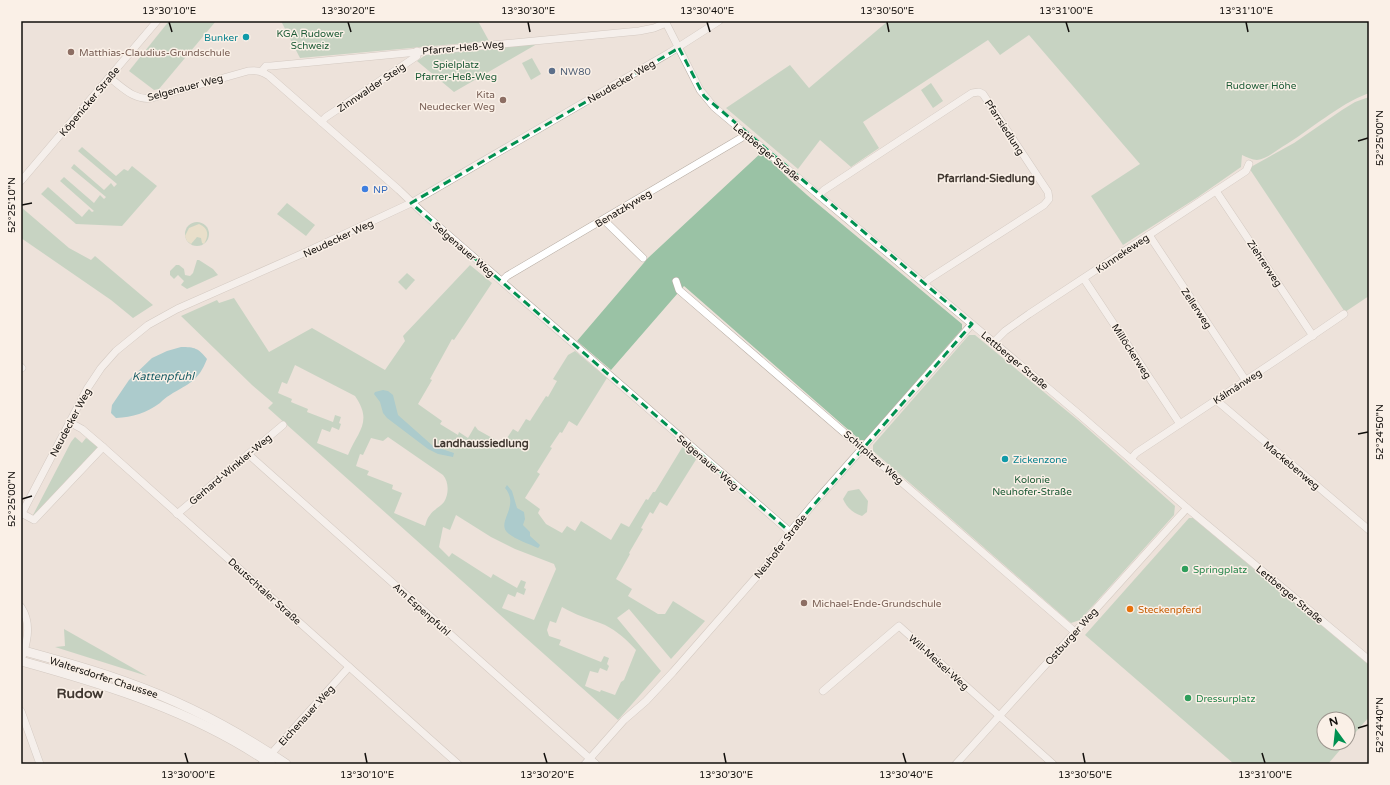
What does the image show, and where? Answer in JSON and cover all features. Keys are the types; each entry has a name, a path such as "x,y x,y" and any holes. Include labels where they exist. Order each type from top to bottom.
{"main road":[{"name":"Waltersdorfer Chaussee","path":"22,651 125,681 161,695 216,721 268,760"},
{"name":"Waltersdorfer Chaussee","path":"21,661 109,686 157,704 222,735 268,760 286,764"},
{"path":"74,676 77,666"},
{"path":"157,704 161,695"}],"street":[{"name":"Köpenicker Straße","path":"21,181 157,21"},
{"name":"Neudecker Weg","path":"103,447 34,520 21,514 87,389 101,368 116,351 148,325 177,309 306,252 411,203 679,48 719,21"},
{"name":"Lettberger Straße","path":"665,22 704,96 714,107 1080,415 1186,508 1369,660"},
{"name":"Pfarrer-Heß-Weg","path":"262,71 266,66 639,31 654,28 665,22"},
{"name":"Zinnwalder Steig","path":"321,122 326,117 417,56 417,51"},
{"name":"Selgenauer Weg","path":"110,78 131,94 141,99 147,99 248,71 262,71 411,203 790,532"},
{"name":"Pfarrsiedlung","path":"819,195 824,190 972,93 979,92 983,94 1048,192 1049,199 1044,205 929,279 924,284"},
{"name":"Benatzkyweg","path":"502,281 507,276 741,138 744,133"},
{"name":"Künnekeweg","path":"994,342 1005,331 1246,171 1249,164"},
{"name":"Ziehrerweg","path":"1216,190 1313,336"},
{"path":"604,219 643,258"},
{"name":"Zellerweg","path":"1149,235 1246,381"},
{"name":"Millöckerweg","path":"1084,278 1180,424"},
{"name":"Schirpitzer Weg","path":"676,281 679,290 1075,632"},
{"name":"Kálmánweg","path":"1131,459 1136,453 1246,381 1344,314"},
{"name":"Neuhofer Straße","path":"587,761 624,720 646,701 673,672 765,567 790,532 972,324"},
{"name":"Mackebenweg","path":"1216,400 1369,530"},
{"name":"Deutschtaler Straße","path":"69,422 82,429 103,447 458,764"},
{"name":"Gerhard-Winkler-Weg","path":"177,514 283,425"},
{"name":"Am Espenpfuhl","path":"248,454 587,761 596,764"},
{"name":"Ostburger Weg","path":"956,764 1186,508"},
{"path":"21,606 26,619 28,635 22,651 21,661"},
{"name":"Will-Meisel-Weg","path":"823,691 899,626 1000,716"},
{"name":"Eichenauer Weg","path":"268,760 349,667"},
{"path":"21,711 40,764"},
{"path":"1000,716 1053,764"}],"highlighted area":[{"path":"679,48 704,96 972,324 790,532 411,203"}],"green space":[{"path":"169,21 216,21 159,89 154,90 129,71"},
{"name":"KGA Rudower Schweiz","path":"281,21 478,21 489,41 300,58"},
{"name":"Rudower Höhe","path":"888,21 1369,21 1369,93 1346,104 1267,157 1255,160 1242,155 1241,167 1198,197 1123,245 1091,196 1140,164 1029,35 1000,55 988,40 863,122 879,148 851,167 820,140 798,169 726,108 790,65 809,88"},
{"name":"Spielplatz Pfarrer-Heß-Weg","path":"537,44 454,92 417,61 427,54 488,48 488,50 491,48"},
{"path":"532,58 541,74 531,80 522,63"},
{"path":"931,83 943,101 933,108 921,90"},
{"path":"1369,97 1369,296 1345,312 1249,168 1294,143 1355,102"},
{"path":"82,147 116,176 124,169 128,171 132,166 157,186 122,226 76,224 41,194 48,187 82,217 89,209 92,212 94,211 60,181 64,177 94,203 100,195 104,199 106,197 71,168 74,164 104,190 111,183 114,187 117,184 78,151"},
{"path":"762,152 807,195 962,324 962,329 865,440 860,440 684,286 611,370 577,341 648,258"},
{"path":"287,203 315,225 306,236 277,214"},
{"path":"21,207 69,248 91,260 95,256 153,305 133,318 111,300 21,238"},
{"path":"197,222 206,225 209,234 206,243 197,246 188,243 185,234 188,225"},
{"path":"197,260 213,269 218,275 187,289 181,285 184,281 178,275 174,279 170,275 170,271 176,265 179,265 184,269 185,275 190,276 193,273"},
{"path":"470,265 492,283 454,340 452,339 430,379 432,380 418,404 442,421 440,424 458,435 459,432 468,438 475,426 478,430 503,444 513,429 518,432 526,419 530,421 546,396 548,397 557,381 553,379 568,355 575,351 607,378 577,426 569,421 562,433 560,432 537,472 540,474 525,498 540,509 538,513 546,524 562,533 567,526 575,531 581,521 611,540 621,523 629,527 646,499 648,500 653,492 655,492 683,446 697,458 667,506 660,502 653,514 650,512 641,528 643,529 616,579 632,589 628,596 658,614 665,614 673,601 705,621 671,659 629,609 617,618 661,671 618,720 268,408 273,403 252,385 181,316 217,300 219,303 234,298 269,352 312,328 385,370 405,341 403,336","holes":["295,365 355,396 363,413 363,420 362,426 348,455 317,443 322,429 330,432 332,427 339,430 341,417 335,415 333,422 307,412 308,409 291,402 292,399 278,393 282,382 287,384","388,437 443,475 445,478 448,488 446,499 429,516 425,526 394,513 402,493 392,489 393,485 367,475 369,471 356,466 360,454 363,455 371,438 383,441","456,515 491,537 515,549 554,564 556,569 534,620 502,608 508,594 515,597 517,592 524,595 526,582 521,580 517,588 493,574 491,578 452,553 449,557 439,547 443,527 450,530","562,607 577,615 609,627 622,636 636,650 624,680 621,682 615,695 601,690 600,692 585,686 590,671 598,673 600,668 607,671 609,666 607,664 609,658 604,656 601,662 559,645 561,640 549,636 547,630 550,621 556,623"]},
{"path":"407,273 415,280 406,290 398,282"},
{"name":"Kolonie Neuhofer-Straße","path":"969,335 975,335 1079,421 1175,506 1174,515 1080,620 1071,623 873,451 873,445"},
{"path":"75,437 82,443 86,438 98,447 34,516 33,515"},
{"path":"859,489 868,501 867,512 862,516 851,510 843,499 848,491"},
{"path":"1189,518 1193,518 1369,665 1369,717 1356,732 1356,711 1316,711 1316,751 1339,751 1328,764 1234,764 1085,635"},
{"path":"64,629 147,676 55,647 65,646"}],"sand":[{"path":"199,224 205,228 207,232 206,241 204,244 202,243 201,238 197,237 191,244 187,241 185,236 189,228"}],"water":[{"name":"Kattenpfuhl","path":"181,347 196,349 207,359 200,373 188,384 150,409 128,417 116,418 111,413 112,405 129,380 152,358 167,351"},
{"path":"383,390 388,391 393,395 398,415 433,446 454,453 453,457 438,454 428,449 387,418 383,413 380,402 374,394 375,392"},
{"path":"507,485 512,491 517,508 524,512 525,519 523,525 530,532 530,536 540,545 538,548 515,538 505,530 504,525 510,502 509,495 505,488"}],"place":[{"name":"Bunker","path":"246,37"},
{"name":"Matthias-Claudius-Grundschule","path":"71,52"},
{"name":"NW80","path":"552,71"},
{"name":"Kita Neudecker Weg","path":"503,100"},
{"name":"NP","path":"365,189"},
{"name":"Zickenzone","path":"1005,459"},
{"name":"Springplatz","path":"1185,569"},
{"name":"Michael-Ende-Grundschule","path":"804,603"},
{"name":"Steckenpferd","path":"1130,609"},
{"name":"Dressurplatz","path":"1188,698"}],"district":[{"name":"Pfarrland-Siedlung","path":"986,178"},
{"name":"Landhaussiedlung","path":"481,443"},
{"name":"Rudow","path":"80,693"}]}
